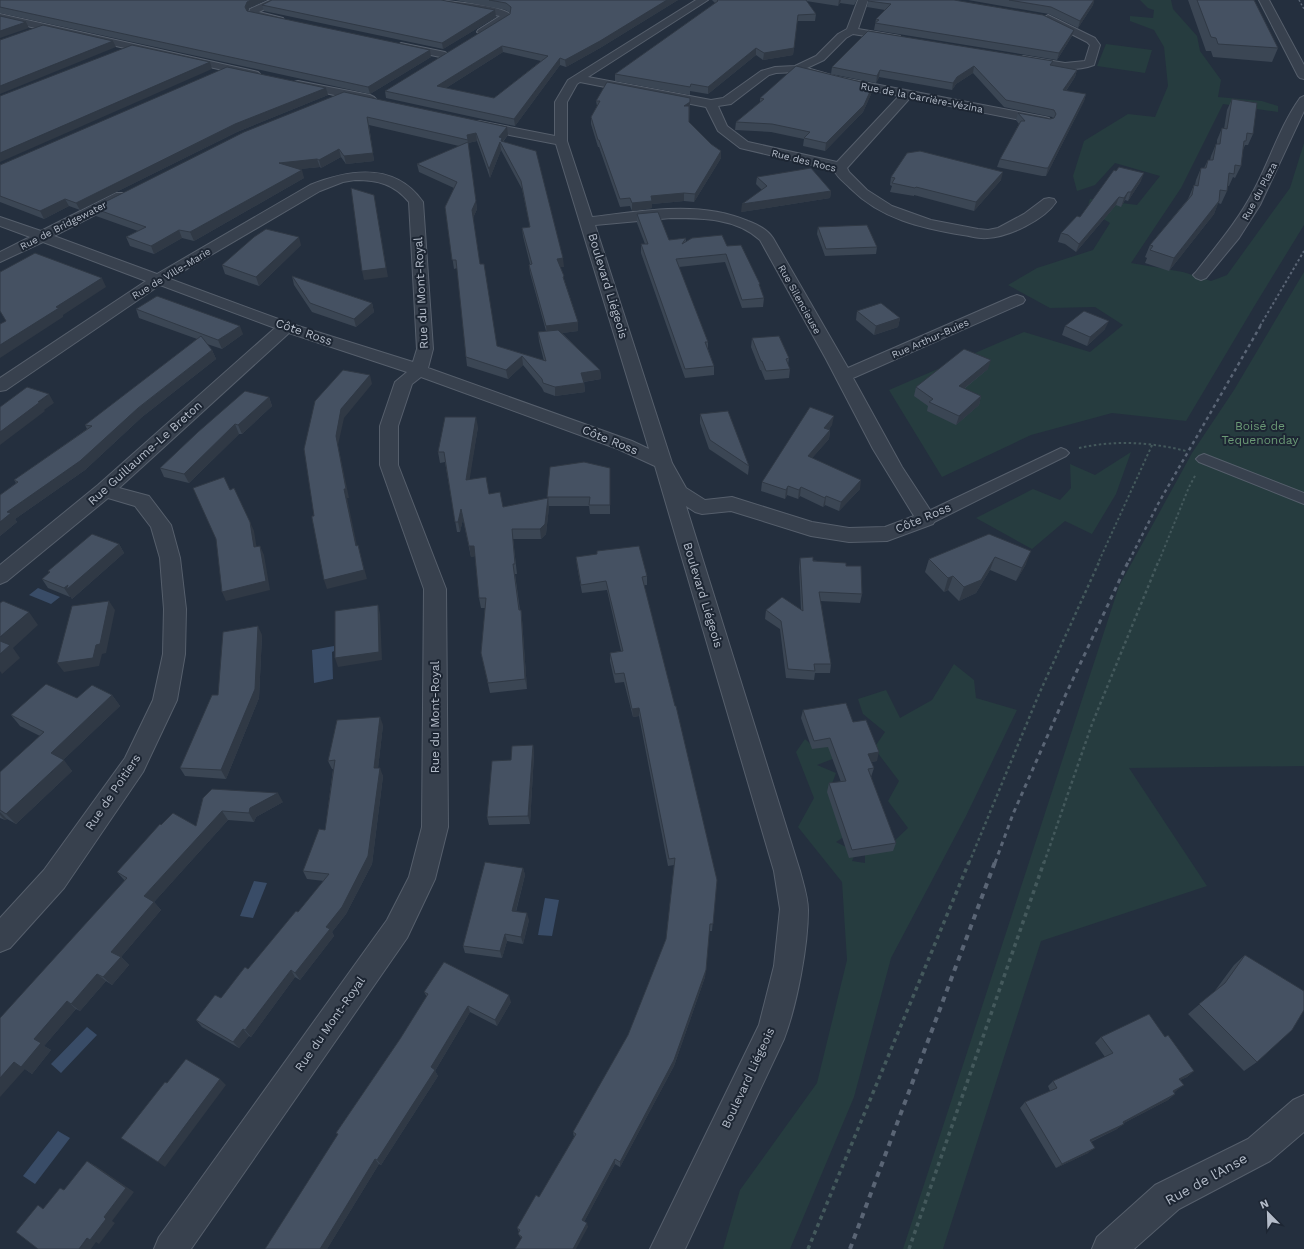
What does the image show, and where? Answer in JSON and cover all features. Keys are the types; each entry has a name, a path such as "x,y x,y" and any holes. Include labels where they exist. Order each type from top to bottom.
{"street":[{"path":"278,0 254,11 252,14 287,22"},
{"path":"431,0 506,15 503,20 470,39"},
{"name":"Boulevard Liégeois","path":"667,1249 773,1028 788,966 794,909 787,871 663,463 588,222 561,141 561,102 572,82 703,0"},
{"path":"852,31 864,0"},
{"path":"1264,0 1304,76"},
{"path":"1012,57 1066,66 1086,65 1090,63 1095,44 1091,40 1052,20 1040,16"},
{"path":"0,17 267,77"},
{"path":"30,33 45,28"},
{"path":"797,70 820,58 842,36 852,31 905,39"},
{"path":"392,44 448,53 431,63"},
{"path":"118,53 132,47"},
{"path":"210,76 228,68"},
{"name":"Rue de la Carrière-Vézina","path":"711,104 727,101 765,73 775,70 797,70 836,80 1046,121"},
{"path":"578,78 711,104"},
{"path":"290,83 344,95 376,99"},
{"path":"840,167 906,94"},
{"path":"323,104 344,95"},
{"name":"Rue du Plaza","path":"1201,275 1244,220 1275,161 1294,118 1304,100"},
{"name":"Rue des Rocs","path":"711,104 722,128 744,145 840,167 841,172 859,191 882,208 905,218 935,226 988,234 1017,225 1042,210 1049,202"},
{"path":"468,122 561,141"},
{"name":"Rue de Ville-Marie","path":"0,386 159,279 315,188 332,181 349,177"},
{"name":"Rue du Mont-Royal","path":"172,1249 397,929 422,879 435,827 435,589 388,465 389,426 404,382 419,370 425,349 416,202 403,187 394,181 380,178 349,177"},
{"name":"Rue de Bridgewater","path":"0,258 40,236 131,191"},
{"name":"Rue Silencieuse","path":"588,222 666,214 690,214 724,217 751,227 766,238 843,376 879,445 911,499 926,519"},
{"name":"Côte Ross","path":"0,221 286,326 419,370 625,445 663,463 678,492 702,507 732,504 811,529 849,535 887,534 926,519 1061,453"},
{"name":"Rue Arthur-Buies","path":"843,376 1017,300"},
{"name":"Rue Guillaume-Le Breton","path":"0,576 105,490 286,326"},
{"path":"1204,459 1304,499"},
{"name":"Rue de Poitiers","path":"0,938 54,879 134,764 165,700 174,654 175,609 170,558 161,525 142,500 105,490"},
{"name":"Rue de l'Anse","path":"1109,1249 1167,1197 1259,1150 1304,1111"}],"path":[{"path":"909,1249 1092,724 1189,487 1204,459 1192,453 1152,443 1109,442 1061,453"},
{"path":"808,1249 1039,694 1152,443"}],"green space":[{"path":"1140,0 1171,0 1173,9 1197,36 1200,51 1221,80 1218,97 1262,101 1278,106 1278,112 1223,104 1181,188 1131,263 1183,272 1211,281 1227,275 1290,188 1304,143 1304,225 1186,421 1112,413 1031,435 942,477 889,390 1024,332 1090,352 1123,325 1095,307 1050,308 1008,285 1037,268 1093,250 1110,223 1087,209 1090,199 1137,205 1160,176 1115,163 1095,185 1077,191 1073,176 1084,141 1128,114 1155,117 1168,86 1164,47 1154,30 1130,21 1130,16 1153,18 1154,10 1148,8"},
{"path":"1106,44 1152,50 1145,73 1097,66"},
{"name":"Boisé de Tequenonday","path":"1304,272 1304,766 1129,768 1207,886 1041,941 943,1249 903,1249 1119,586 1192,453 1234,390"},
{"path":"1131,452 1116,494 1092,534 1065,521 1032,549 976,518 1033,489 1060,500 1071,488 1070,464 1095,475"},
{"path":"954,664 974,680 976,698 1017,710 966,816 891,958 854,1097 790,1249 723,1249 740,1190 817,1083 847,960 842,882 798,827 814,798 796,752 805,739 815,748 830,734 835,758 817,765 836,773 830,789 854,830 836,842 856,852 852,861 865,863 865,843 890,845 908,828 888,801 899,781 874,748 885,732 863,714 858,699 886,690 900,718 932,700"}],"water":[{"path":"38,588 60,597 51,604 29,595"},
{"path":"334,646 334,651 332,652 333,679 314,683 312,650"},
{"path":"254,881 267,883 253,918 240,916"},
{"path":"545,898 559,900 552,936 538,935"},
{"path":"87,1027 97,1035 61,1073 51,1064"},
{"path":"58,1131 70,1138 35,1184 23,1176"}],"building":[{"path":"0,0 251,0 247,2 245,7 247,11 430,50 368,87 0,7"},
{"path":"272,0 441,0 495,10 442,43 262,5"},
{"path":"489,0 667,0 600,41 565,60 560,58 514,119 385,91 510,14 511,7 506,3","holes":["502,46 548,56 494,98 437,86"]},
{"path":"717,0 806,0 816,14 798,15 794,48 764,53 756,48 708,87 691,84 690,87 615,74 718,1"},
{"path":"868,0 954,0 1043,15 1074,30 1059,53 875,23 879,20 876,19 891,4"},
{"path":"1009,0 1094,0 1080,21 1051,7"},
{"path":"1197,0 1254,0 1278,48 1218,44 1216,38 1211,37"},
{"path":"0,16 26,22 0,31"},
{"path":"43,25 113,41 0,86 0,40"},
{"path":"868,31 1053,61 1050,65 1077,70 1063,90 1086,94 1048,168 1000,159 1021,121 1025,121 1018,113 1050,119 1054,118 1056,114 1054,110 1006,100 974,66 957,77 953,83 880,70 877,76 832,67"},
{"path":"132,45 210,62 0,153 0,96"},
{"path":"796,66 873,85 864,105 826,143 804,138 810,132 772,124 736,122 764,99 760,98"},
{"path":"227,67 326,88 235,124 76,203 65,199 40,211 0,196 0,165"},
{"path":"607,82 690,98 690,102 684,106 689,106 689,122 711,144 721,151 695,194 684,193 651,196 652,201 632,203 630,198 620,199 591,117 600,101 596,101"},
{"path":"344,92 507,127 499,137 502,138 501,141 536,151 563,258 557,259 564,276 563,277 578,322 546,326 529,265 532,264 522,228 530,227 521,181 500,142 489,169 476,133 467,135 468,140 367,117 373,153 344,156 339,149 319,160 279,163 302,170 190,232 179,230 151,246 126,237 146,227 93,208 244,132"},
{"path":"1232,99 1257,103 1253,134 1247,133 1246,141 1244,141 1241,166 1235,165 1234,174 1229,173 1227,191 1220,190 1219,201 1174,258 1150,250 1153,246 1150,245 1192,195 1194,185 1198,186 1201,168 1206,168 1208,160 1213,160 1216,144 1220,144 1222,128 1227,129"},
{"path":"468,142 476,201 472,210 480,264 484,264 497,346 546,361 538,332 558,330 600,370 581,373 584,383 555,387 543,383 542,379 522,356 506,370 466,357 456,260 452,260 445,207 457,182 417,164"},
{"path":"920,151 1003,172 976,202 916,187 892,183 895,178 891,177 907,153"},
{"path":"1119,167 1144,173 1131,192 1128,192 1124,198 1119,197 1079,244 1068,235 1061,233 1077,216 1080,217 1114,170 1116,171"},
{"path":"811,168 831,191 742,204 767,186 757,177"},
{"path":"351,188 374,195 386,268 362,271"},
{"path":"658,212 669,240 686,238 682,244 692,238 722,235 727,246 741,245 760,284 764,298 742,300 726,254 676,259 708,342 705,342 714,366 685,369 641,244 648,244 637,214"},
{"path":"867,225 877,247 826,249 818,227"},
{"path":"266,229 299,237 256,277 222,265 254,237"},
{"path":"35,253 102,278 56,307 59,308 0,345 0,324 6,321 0,311 0,272"},
{"path":"292,276 372,303 354,319 310,303"},
{"path":"157,296 240,326 218,340 136,309"},
{"path":"881,303 900,318 876,326 857,311"},
{"path":"1084,311 1109,321 1090,337 1065,326"},
{"path":"201,336 212,350 138,408 80,461 7,512 11,513 0,522 0,495 18,482 14,480 92,426 85,425"},
{"path":"779,336 789,358 786,359 790,369 766,371 752,338"},
{"path":"964,349 991,360 959,386 981,396 959,416 929,402 933,399 916,387"},
{"path":"343,370 370,375 341,409 336,436 346,489 344,489 356,546 358,545 364,570 324,580 312,518 312,516 314,516 304,449 315,401"},
{"path":"27,387 49,394 0,432 0,407"},
{"path":"245,391 269,397 238,425 235,424 184,474 160,468 198,432"},
{"path":"810,407 834,416 824,428 830,430 808,456 861,480 841,502 826,496 825,498 801,487 799,490 788,486 786,490 762,482"},
{"path":"728,411 749,466 710,440 700,414"},
{"path":"445,417 476,417 466,480 486,477 489,494 500,492 503,507 548,498 545,524 540,529 512,529 515,564 513,564 519,610 521,610 525,679 488,683 481,653 486,598 479,598 474,546 469,546 461,509 458,522 455,522 444,452 438,452"},
{"path":"584,462 610,468 610,505 589,505 590,497 547,497 550,467"},
{"path":"224,477 230,490 234,488 250,522 254,547 260,546 266,581 222,592 216,539 193,488"},
{"path":"92,534 119,544 66,590 68,585 64,588 42,579 50,572 48,571"},
{"path":"989,534 1031,551 1022,568 995,557 981,580 964,587 953,576 948,578 929,559"},
{"path":"639,546 647,576 642,577 676,706 717,880 713,924 710,924 706,970 674,1060 620,1162 615,1159 582,1220 587,1223 573,1249 515,1249 522,1237 518,1234 520,1230 517,1228 536,1195 539,1197 576,1134 573,1132 628,1035 666,939 675,858 669,859 639,708 632,709 624,673 615,674 610,653 623,651 606,581 581,585 576,557 597,554 597,551"},
{"path":"813,557 813,561 846,563 846,566 861,566 862,594 819,592 831,664 814,664 815,671 788,669 781,621 766,610 782,597 803,611 800,558"},
{"path":"3,601 29,612 0,637 0,603"},
{"path":"109,601 100,644 96,645 93,658 57,663 72,606"},
{"path":"378,605 379,652 335,658 335,611"},
{"path":"258,626 255,689 221,770 180,768 212,695 218,695 223,632"},
{"path":"0,641 10,645 0,654"},
{"path":"46,684 77,698 92,685 112,695 51,753 64,760 6,814 0,810 0,772 44,732 11,715"},
{"path":"846,703 853,722 866,720 879,752 868,754 874,768 868,769 896,843 852,850 829,783 846,781 830,738 814,741 803,710"},
{"path":"380,717 374,768 380,768 368,856 342,907 326,927 330,929 295,973 291,970 245,1030 243,1029 233,1042 196,1020 215,995 221,998 245,967 248,969 329,874 303,871 319,829 325,830 335,760 328,761 337,720"},
{"path":"533,745 528,816 487,817 492,761 511,760 512,746"},
{"path":"212,789 278,793 250,808 249,813 222,811 144,896 154,902 111,952 121,957 103,977 97,974 71,1004 67,1001 34,1039 41,1043 21,1067 14,1062 0,1078 0,1018 127,878 117,872 160,824 161,825 173,813 196,826 203,798"},
{"path":"485,862 523,868 512,911 527,913 521,937 505,934 500,951 463,946"},
{"path":"1245,955 1304,991 1304,1010 1292,1030 1257,1062 1199,1004 1225,983"},
{"path":"444,962 509,995 495,1020 468,1006 431,1067 435,1070 377,1160 375,1159 320,1249 265,1249 338,1134 336,1133 400,1039 428,994 424,992"},
{"path":"1149,1014 1165,1037 1168,1035 1194,1071 1179,1079 1184,1085 1173,1091 1175,1094 1123,1122 1124,1124 1090,1140 1095,1148 1062,1164 1025,1102 1057,1088 1053,1081 1113,1053 1101,1037"},
{"path":"186,1059 220,1079 158,1162 121,1138 165,1082 167,1083"},
{"path":"87,1161 126,1188 104,1217 106,1219 90,1240 87,1238 79,1249 38,1249 16,1232 38,1205 43,1209 60,1188 64,1190"}],"railway":[{"path":"1299,0 1304,9"},
{"path":"1260,326 1304,251"},
{"path":"1129,561 1158,504 1261,325"},
{"path":"995,863 1013,814 1066,694 1129,560"},
{"path":"850,1249 995,862"}]}
